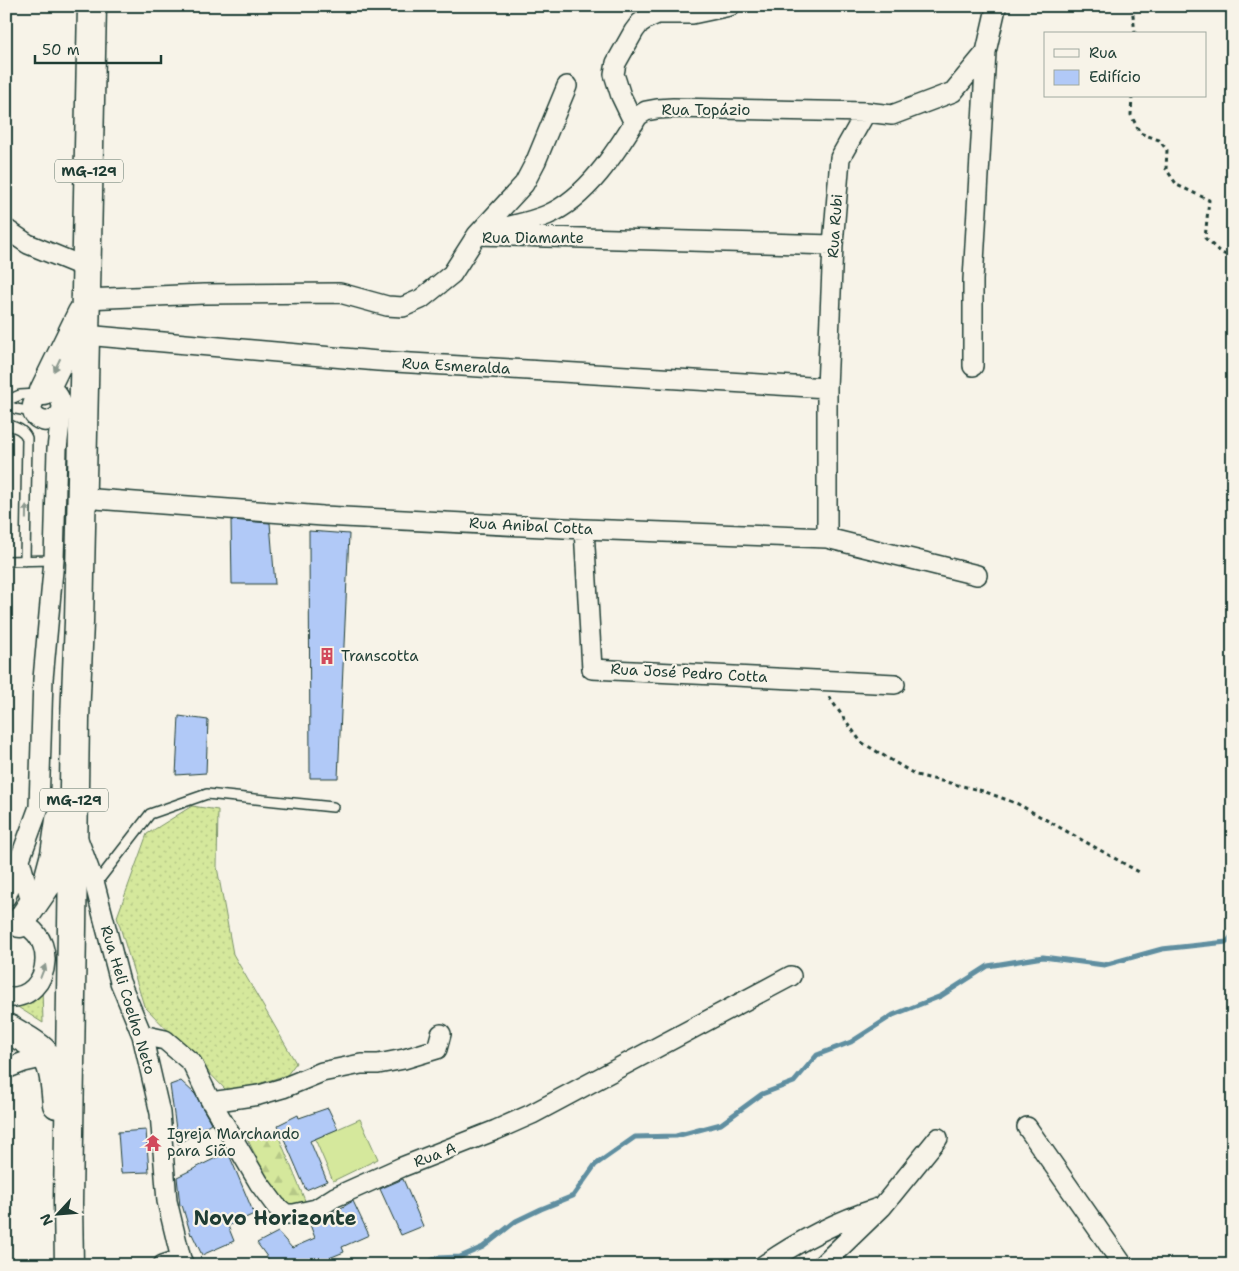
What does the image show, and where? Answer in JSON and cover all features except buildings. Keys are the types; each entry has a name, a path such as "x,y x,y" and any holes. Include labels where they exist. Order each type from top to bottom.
{"main road":[{"name":"MG-129","path":"69,1265 68,1203 74,720 82,498 92,6"},
{"path":"44,406 85,303"},
{"path":"20,916 47,884 52,863 74,720"},
{"path":"52,863 72,956"},
{"path":"8,1033 41,1051 46,1057 54,1080 68,1203"}],"street":[{"path":"634,123 621,96 614,74 616,63 640,23 657,14 692,14 730,6"},
{"path":"973,366 973,280 986,52 995,6"},
{"path":"866,112 892,115 953,92 986,52"},
{"path":"477,235 524,184 536,161 567,86"},
{"name":"Rua Topázio","path":"477,235 547,215 564,206 592,182 638,116 646,111 674,108 866,112"},
{"name":"Rua Rubi","path":"827,538 827,388 833,245 840,158 866,112"},
{"path":"6,229 28,244 87,268"},
{"name":"Rua Diamante","path":"85,303 204,294 332,293 363,298 395,307 403,307 421,300 452,274 477,235 833,245"},
{"name":"Rua Esmeralda","path":"85,335 378,361 827,388"},
{"path":"6,896 13,864 39,807 43,679 54,560 57,449 44,406"},
{"name":"Rua Anibal Cotta","path":"82,498 322,516 584,529 827,538 978,575"},
{"name":"Rua José Pedro Cotta","path":"584,529 592,669 895,684"},
{"name":"Rua Heli Coelho Neto","path":"73,826 95,885 120,982 142,1035 160,1113 167,1201 176,1263"},
{"path":"8,1033 12,996 23,994 34,987 42,976 46,964 45,950 40,938 20,916 13,864"},
{"name":"Rua A","path":"142,1035 164,1040 192,1063 211,1102 272,1201 279,1210 286,1214 294,1214 316,1208 362,1185 532,1114 792,976"},
{"path":"211,1102 259,1095 283,1088 322,1072 361,1064 378,1064 419,1055 437,1049 441,1034"},
{"path":"6,1069 24,1062 46,1057"},
{"path":"1027,1127 1123,1265"},
{"path":"822,1265 882,1207 938,1138"},
{"path":"764,1265 796,1244 833,1224 882,1207"}],"lane":[{"path":"20,395 44,406 16,409 6,403 20,395"},
{"path":"6,424 17,428 27,438 25,561"},
{"path":"6,561 54,560"},
{"path":"95,885 150,814 207,794 333,807"}],"path":[{"path":"1132,6 1135,32"},
{"path":"1132,98 1131,115 1140,132 1159,140 1166,150 1166,169 1177,185 1209,200 1205,238 1220,253 1233,257"},
{"path":"817,680 861,742 916,775 983,791 1018,804 1139,872"}],"green space":[{"path":"192,806 218,810 217,867 233,954 296,1063 287,1075 229,1093 144,1006 117,917 147,834"},
{"path":"42,986 43,1023 13,1004"},
{"path":"360,1119 378,1159 333,1181 315,1139"},
{"path":"276,1130 306,1203 290,1208 276,1199 246,1136"}],"waterway":[{"path":"6,8 12,6"},
{"path":"423,1265 437,1258 460,1257 483,1247 516,1221 573,1196 595,1165 635,1137 676,1136 721,1124 762,1094 794,1082 817,1055 851,1042 893,1015 941,996 988,966 1043,957 1104,965 1162,949 1227,942 1233,935"}],"place":[{"name":"Transcotta","path":"327,656"},
{"name":"Igreja Marchando para Sião","path":"153,1143"}],"district":[{"name":"Novo Horizonte","path":"275,1218"}]}
